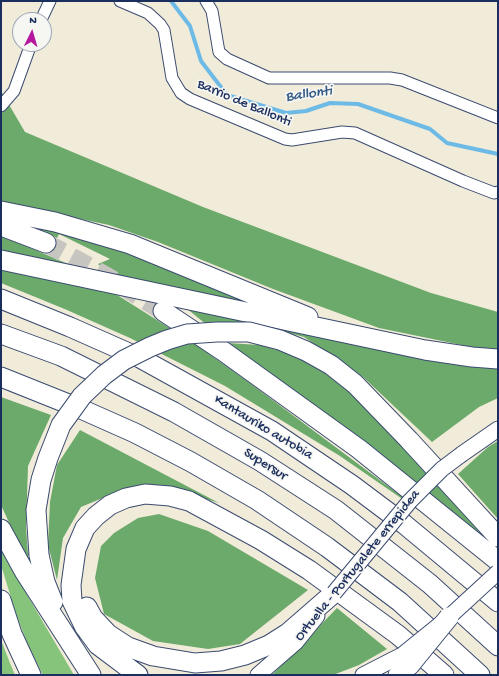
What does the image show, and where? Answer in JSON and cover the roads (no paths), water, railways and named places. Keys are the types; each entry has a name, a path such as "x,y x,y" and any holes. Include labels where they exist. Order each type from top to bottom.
{"highway":[{"path":"1,211 55,222 130,244 313,319 364,336"},
{"path":"1,226 46,243"},
{"path":"1,260 425,350 498,359"},
{"name":"Kantauriko autobia","path":"1,299 140,358 272,431 352,485 404,524 498,602"},
{"path":"163,311 223,351 359,449 498,561"},
{"path":"75,648 45,582 39,556 36,510 41,480 61,425 82,396 104,375 124,360 150,346 187,334 249,332 280,340 306,351 338,370 355,384 409,440 498,537"},
{"name":"Supersur","path":"1,334 61,356 174,412 260,461 336,510 430,584 498,646"},
{"path":"1,377 136,433 192,462 257,500 327,547 400,602 480,675"},
{"path":"138,675 98,645 84,626 72,601 72,569 76,549 85,528 106,508 126,498 145,494 170,496 206,509 261,540 309,570 398,635 444,675"},
{"path":"1,529 24,571 91,675"},
{"path":"72,569 82,598 93,618 108,634 128,646 153,656 174,661 195,663 221,660 244,655 269,645 288,633 329,598"},
{"path":"1,600 12,634 31,675"},
{"path":"403,665 449,617"}],"street":[{"path":"45,12 50,1"},
{"name":"Barrio de Ballonti","path":"120,1 148,13 160,24 164,30 172,78 181,93 190,99 285,139 292,140 342,132 356,133 463,181 494,193 498,192"},
{"path":"206,1 212,11 219,52 227,59 269,78 390,78 402,80 498,118"},
{"path":"2,105 14,91 29,52"},
{"name":"Ortuella - Portugalete errepidea","path":"258,675 296,642 329,598 410,501 442,469 498,429"},
{"path":"449,617 498,572"},
{"path":"364,675 403,665"}],"waterway":[{"name":"Ballonti","path":"171,1 190,26 201,61 227,95 286,113 306,111 330,103 358,104 430,129 447,143 498,154"}],"tunnel":[{"path":"46,243 106,276 163,311"}]}
